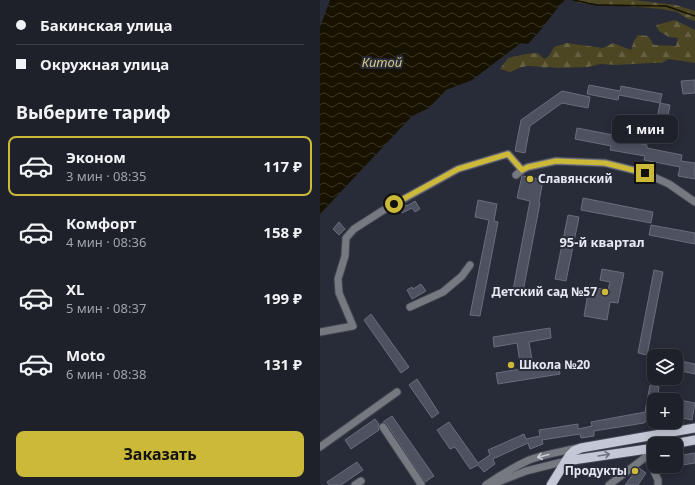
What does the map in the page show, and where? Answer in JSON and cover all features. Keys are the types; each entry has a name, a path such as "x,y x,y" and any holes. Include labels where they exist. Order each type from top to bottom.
{"main road":[{"path":"551,485 569,456 574,451 581,448 695,428"},
{"path":"663,437 665,433"},
{"path":"683,442 695,440"},
{"path":"566,461 647,451"}],"street":[{"path":"320,332 353,326 339,293 338,279 345,256 346,238 354,229 382,211 458,169 508,154 522,170 556,161 605,163 645,173 669,184 695,202"},
{"path":"410,307 443,292 462,276 470,265"},
{"path":"320,446 397,392"},
{"path":"383,427 421,484 420,485"},
{"path":"487,485 500,475 529,460 581,448"},
{"path":"609,485 647,453"},
{"path":"487,485 526,471 566,461"},
{"path":"656,473 658,485"}],"green space":[{"path":"578,0 634,0 676,5 695,11 695,21 688,19 677,12 661,9 578,3"},
{"path":"675,20 695,30 695,63 668,59 662,63 616,65 601,64 588,67 559,68 527,66 510,72 500,69 508,58 538,53 544,59 549,56 554,47 567,43 603,48 613,43 631,50 638,35 648,36 654,45 676,46 678,38 669,37 659,31 656,25"}],"water":[{"name":"Китой","path":"330,0 565,0 528,44 521,43 472,80 446,90 429,108 412,116 320,214 320,27"}],"building":[{"path":"695,80 695,93 683,94 681,81"},
{"path":"589,85 620,91 621,86 662,94 660,103 619,95 618,100 587,94"},
{"path":"562,91 590,97 588,108 562,103 530,126 525,153 515,151 521,120"},
{"path":"660,103 670,105 665,131 655,129"},
{"path":"577,128 613,135 612,138 647,145 647,148 682,155 681,161 695,163 695,179 678,176 680,167 644,160 645,156 610,150 611,146 575,139"},
{"path":"522,176 543,180 522,297 512,295 530,201 517,198"},
{"path":"583,198 653,212 651,223 581,210"},
{"path":"478,200 497,204 494,221 498,222 480,316 470,315 489,220 475,217"},
{"path":"415,201 420,209 415,212 412,208 402,213 400,208"},
{"path":"568,215 579,217 566,281 555,279"},
{"path":"339,222 345,229 339,235 333,229"},
{"path":"651,225 695,233 695,244 649,235"},
{"path":"602,269 624,273 618,303 610,302 607,320 584,316 589,287 608,290 610,282 600,280"},
{"path":"654,270 663,272 647,355 638,353"},
{"path":"421,284 426,291 412,299 407,290 412,287 413,289"},
{"path":"371,314 409,367 401,373 364,320"},
{"path":"550,328 551,338 529,342 533,366 558,362 560,374 498,384 496,373 521,369 517,343 494,347 493,337"},
{"path":"683,361 695,364 695,374 683,371"},
{"path":"417,379 439,413 432,418 409,385"},
{"path":"650,385 659,387 658,393 649,393"},
{"path":"647,401 647,420 644,423 594,431 594,436 581,438 580,434 542,440 543,444 530,449 528,443 493,459 495,464 484,472 478,465 470,469 455,447 450,449 437,430 449,422 478,463 490,455 488,450 524,434 526,439 540,436 539,430 578,424 578,429 592,426 591,422 645,412"},
{"path":"683,401 695,403 692,420 683,418"},
{"path":"392,416 434,476 425,482 387,424 383,422"},
{"path":"375,419 379,424 379,430 351,449 345,440"},
{"path":"695,453 695,463 683,465 683,455"},
{"path":"357,462 363,470 341,485 329,485 327,482"},
{"path":"639,468 646,473 638,485 625,485 634,473"}],"waterway":[{"path":"573,0 597,5 666,6 695,16"}],"place":[{"name":"Славянский","path":"530,179"},
{"name":"Детский сад №57","path":"605,292"},
{"name":"Школа №20","path":"511,365"},
{"name":"Продукты","path":"635,471"}],"district":[{"name":"95-й квартал","path":"602,242"}],"route":[{"path":"394,204 458,169 487,159 508,154 522,170 528,167 556,161 605,163 645,173"}]}
